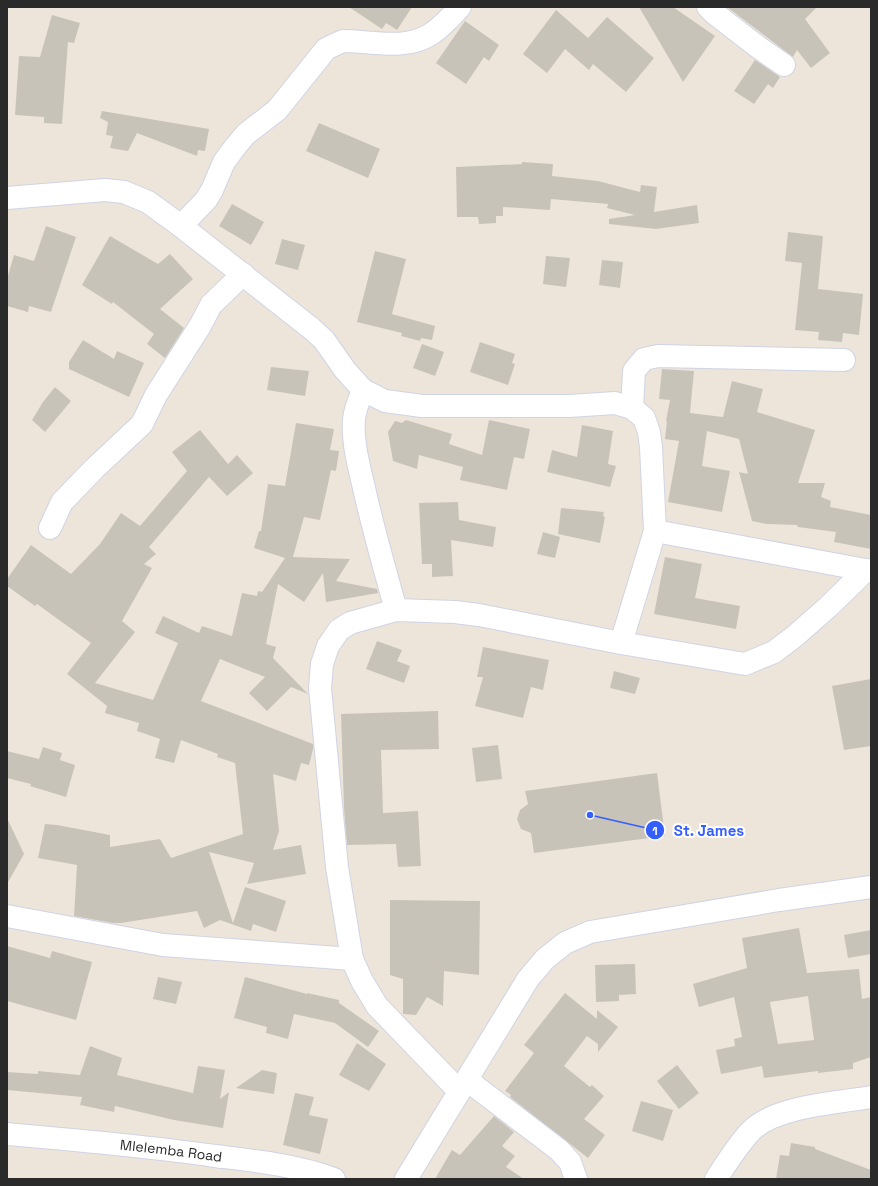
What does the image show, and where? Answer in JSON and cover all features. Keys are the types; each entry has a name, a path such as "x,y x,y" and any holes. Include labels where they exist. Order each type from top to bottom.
{"street":[{"path":"181,226 206,200 224,162 235,147 246,134 277,110 326,49 343,41 404,44 415,42 430,35 444,24 460,7"},
{"path":"708,7 758,47 784,64"},
{"path":"7,198 105,190 124,192 148,202 243,274 312,329 324,340 345,370 363,390 385,401 422,406 569,406 616,403 632,408 644,418 652,447 655,531 621,643"},
{"path":"50,528 62,502 95,468 142,424 156,395 200,326 211,305 243,274"},
{"path":"632,408 634,371 644,358 658,356 844,360"},
{"path":"363,390 356,408 354,419 354,436 358,462 372,521 396,610"},
{"path":"655,531 869,570"},
{"path":"576,1179 570,1162 559,1150 463,1085 378,1006 362,981 352,960 334,844 320,688 322,664 328,646 339,630 350,623 396,610 455,612 479,615 621,643 745,664 774,652 790,640 869,570"},
{"path":"406,1179 528,979 545,959 565,943 590,932 779,900 871,887"},
{"path":"7,916 163,945 352,960"},
{"path":"716,1179 750,1132 760,1123 800,1108 871,1097"},
{"name":"Mlelemba Road","path":"7,1134 165,1149 264,1162 301,1169 334,1179"}],"building":[{"path":"349,7 412,7 397,30 386,23 382,29"},
{"path":"639,7 673,7 715,36 683,82"},
{"path":"727,7 817,7 805,19 830,53 811,68 797,50 793,57"},
{"path":"556,10 588,38 607,17 654,58 626,92 593,64 589,70 565,49 547,73 523,54"},
{"path":"52,15 80,23 74,43 68,42 62,124 44,123 44,117 15,115 19,56 40,57"},
{"path":"465,21 499,45 489,61 484,57 466,84 436,63"},
{"path":"755,60 780,77 773,88 768,84 754,104 734,91"},
{"path":"102,111 209,129 205,151 198,150 197,156 137,133 128,151 110,148 113,136 106,135 108,122 100,118"},
{"path":"319,123 380,149 368,178 306,151"},
{"path":"522,162 553,164 552,176 598,181 640,192 641,185 657,187 654,212 697,205 699,223 656,229 609,224 609,219 635,215 607,208 608,204 551,199 550,210 503,207 503,216 496,216 496,223 479,224 478,217 457,217 456,167 522,164"},
{"path":"232,204 264,222 251,245 219,226"},
{"path":"46,226 76,237 51,312 29,306 28,312 7,306 7,279 14,255 34,261"},
{"path":"788,232 823,236 818,289 863,294 859,335 843,333 842,342 818,340 819,332 795,330 802,263 785,261"},
{"path":"110,236 158,264 170,254 193,279 160,309 184,328 165,358 147,344 154,334 113,302 112,304 82,285"},
{"path":"282,239 305,245 298,270 275,264"},
{"path":"375,251 406,259 392,314 435,326 432,340 421,338 420,341 401,336 402,333 357,322"},
{"path":"546,256 570,258 566,287 543,284"},
{"path":"602,260 623,262 620,288 599,285"},
{"path":"83,340 114,359 117,351 144,363 129,397 69,369 69,362"},
{"path":"480,342 515,354 512,363 515,364 508,385 470,372"},
{"path":"422,344 444,352 435,376 413,368"},
{"path":"271,367 309,371 305,396 267,390"},
{"path":"662,369 694,371 690,413 723,417 732,381 763,389 757,412 815,430 798,483 825,483 821,497 831,501 830,507 871,515 871,549 834,542 836,532 798,527 797,525 767,524 752,521 739,472 748,474 739,439 707,431 702,466 730,471 722,512 668,502 679,441 665,439 666,421 670,400 659,399"},
{"path":"55,387 71,401 45,432 32,420 43,402"},
{"path":"406,420 452,434 449,444 482,455 489,420 530,429 524,459 514,457 507,490 460,480 463,467 419,455 417,469 393,461 388,432 395,421 402,423"},
{"path":"296,423 334,429 330,450 339,451 336,471 331,470 320,520 304,517 293,557 350,559 336,581 377,589 378,593 326,602 323,573 304,602 278,584 266,644 276,647 273,658 308,694 291,687 267,711 249,693 265,677 220,659 201,701 313,744 309,765 301,763 296,781 273,774 279,831 273,850 301,845 306,874 247,884 254,863 209,852 233,923 245,887 286,901 276,932 253,924 251,931 220,920 204,928 197,911 121,923 74,916 77,865 38,858 45,824 110,835 110,847 160,839 171,858 243,834 235,763 217,757 218,754 181,740 174,763 155,758 160,739 137,731 139,723 105,713 107,706 67,674 91,643 37,604 35,606 7,586 7,579 31,545 71,574 100,544 121,513 140,526 187,471 172,452 200,430 228,464 237,455 253,473 227,496 209,477 149,547 156,554 144,564 152,568 122,621 135,632 95,683 153,700 178,643 155,633 163,616 199,633 202,626 232,636 242,593 257,596 258,591 262,592 285,558 254,548 259,531 261,531 268,484 285,486"},
{"path":"582,425 613,431 608,464 616,466 610,487 547,472 552,450 577,457"},
{"path":"458,502 459,520 496,527 493,547 451,540 453,576 432,577 432,564 422,564 419,503"},
{"path":"561,508 604,512 603,516 605,517 600,543 558,534"},
{"path":"543,532 560,537 555,558 537,554"},
{"path":"665,557 702,564 695,598 740,606 736,629 654,614"},
{"path":"377,641 402,650 397,661 410,666 404,683 366,669"},
{"path":"483,647 549,660 543,690 531,687 523,718 475,706 483,677 477,677"},
{"path":"614,671 640,678 635,694 610,688"},
{"path":"871,679 871,746 844,750 832,686"},
{"path":"438,711 439,749 381,750 383,813 418,811 421,866 398,867 396,844 347,845 344,808 341,714"},
{"path":"498,745 502,779 476,782 472,748"},
{"path":"43,747 62,753 60,760 75,765 66,797 30,786 31,784 7,778 7,751 39,759"},
{"path":"657,773 665,836 534,853 531,833 521,829 517,819 520,810 528,804 525,791"},
{"path":"7,818 24,854 7,884"},
{"path":"390,900 480,901 479,975 444,971 443,1006 427,997 416,1015 403,1014 403,979 390,975"},
{"path":"799,928 807,973 859,969 862,999 871,997 871,1057 853,1063 853,1069 818,1073 818,1071 764,1078 762,1066 721,1074 716,1050 735,1046 734,1039 742,1037 734,997 699,1007 693,984 747,968 742,938","holes":["808,996 814,1040 778,1044 770,1002"]},
{"path":"871,930 871,954 848,958 844,935"},
{"path":"7,946 50,958 52,951 92,962 76,1020 7,1001"},
{"path":"635,964 636,994 619,995 619,1001 596,1002 595,965"},
{"path":"158,977 182,982 176,1004 153,999"},
{"path":"245,977 307,994 339,1000 339,1003 379,1031 368,1047 335,1023 294,1014 288,1039 266,1033 267,1027 234,1018"},
{"path":"565,993 597,1019 597,1010 618,1027 598,1052 598,1044 587,1036 564,1066 590,1087 592,1085 604,1096 584,1119 605,1135 588,1158 510,1097 511,1095 505,1091 534,1053 524,1045"},
{"path":"357,1043 386,1064 369,1091 339,1075"},
{"path":"90,1046 122,1058 117,1075 193,1093 198,1066 225,1070 220,1099 229,1092 223,1128 174,1120 115,1106 114,1112 80,1105 82,1097 7,1090 7,1072 38,1074 38,1071 80,1075"},
{"path":"677,1065 699,1093 679,1109 657,1081"},
{"path":"262,1070 277,1073 274,1094 236,1088"},
{"path":"295,1093 314,1097 309,1115 328,1119 320,1154 283,1145"},
{"path":"641,1101 673,1110 663,1141 632,1131"},
{"path":"494,1116 514,1132 502,1146 515,1156 506,1167 524,1179 435,1179 452,1150 460,1155"},
{"path":"791,1143 815,1147 815,1149 871,1170 871,1179 776,1179 780,1155 789,1156"}],"place":[{"name":"St. James","path":"590,815"}]}
